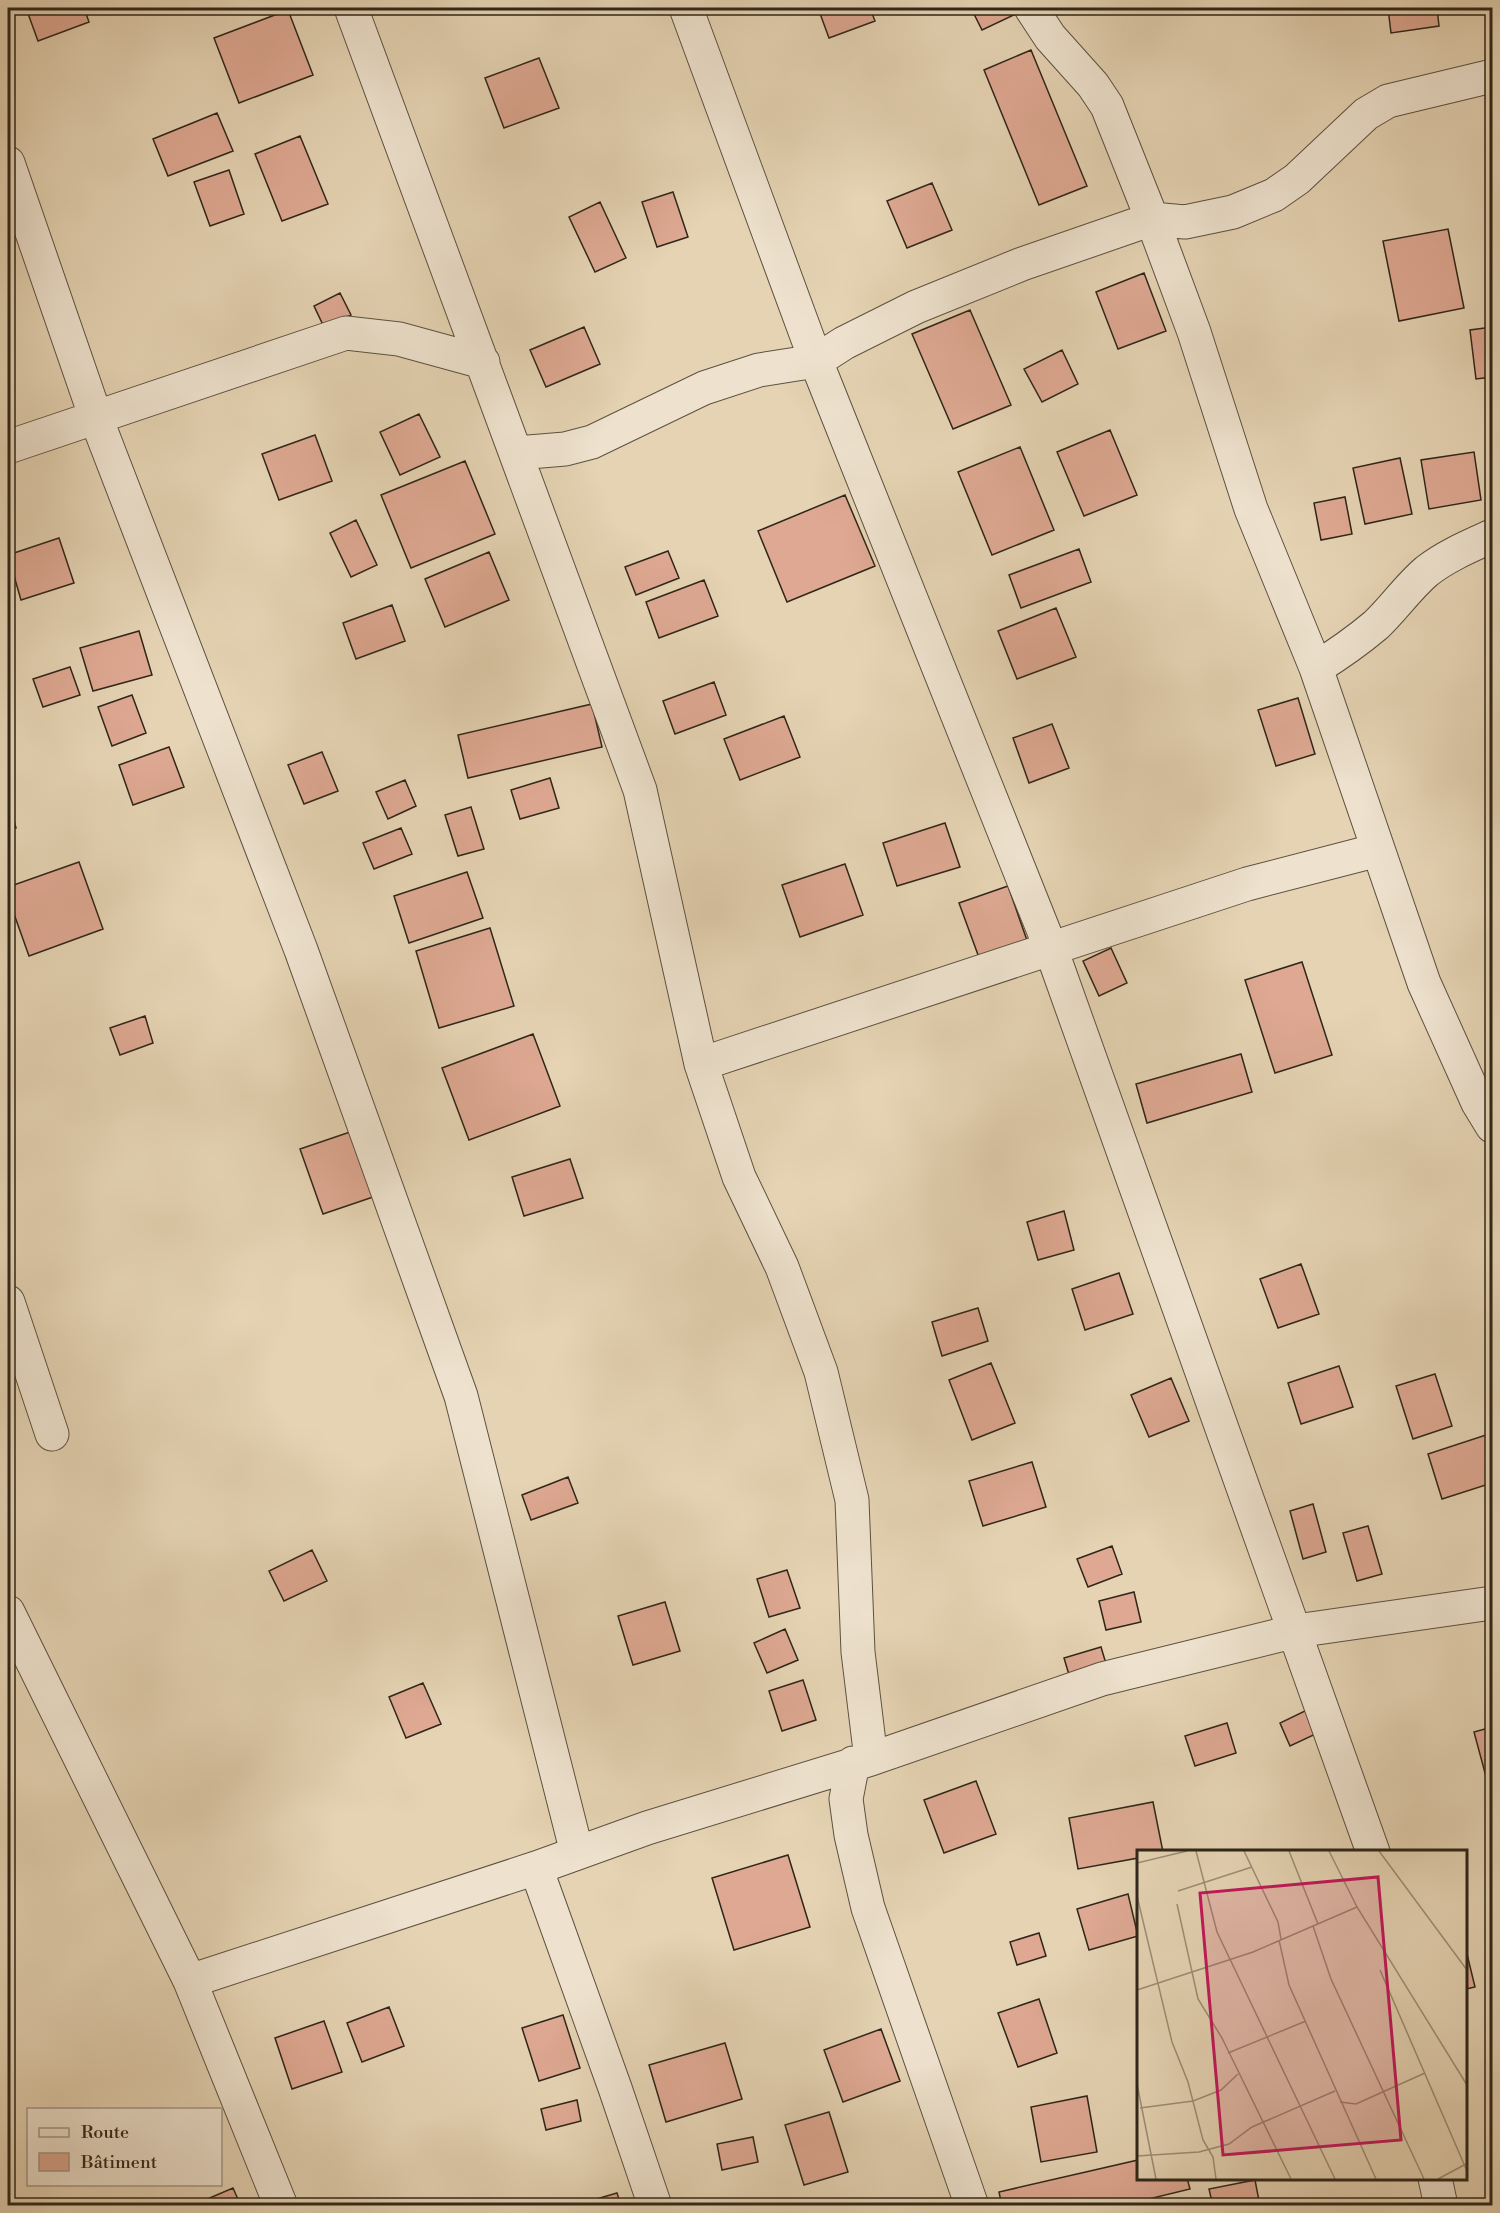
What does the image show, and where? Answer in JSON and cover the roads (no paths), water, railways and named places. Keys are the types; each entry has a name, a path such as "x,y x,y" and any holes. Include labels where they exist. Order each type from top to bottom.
{"street":[{"path":"351,8 640,790 701,1064 739,1177 782,1267 824,1384 852,1500 862,1761 846,1799 851,1835 868,1908 972,2205"},
{"path":"686,8 816,361 1051,949 1373,1850"},
{"path":"1031,8 1050,37 1094,85 1107,106 1194,332 1251,509 1316,668 1424,983 1478,1103 1492,1126"},
{"path":"517,453 565,449 592,442 704,388 759,370 816,361 844,343 916,307 1022,264 1152,219 1185,222 1233,212 1274,195 1297,179 1366,114 1388,101 1492,76"},
{"path":"8,163 96,418 301,950 461,1396 576,1853"},
{"path":"8,447 346,333 399,339 483,362"},
{"path":"1316,668 1347,648 1377,623 1429,570 1464,549 1492,537"},
{"path":"701,1064 1247,884 1378,850"},
{"path":"8,1302 52,1434"},
{"path":"190,1981 536,1868 647,1828 862,1761 1102,1679 1296,1631 1492,1603"},
{"path":"8,1612 190,1981 281,2205"},
{"path":"536,1868 655,2205"},
{"path":"1435,2180 1441,2205"}]}
